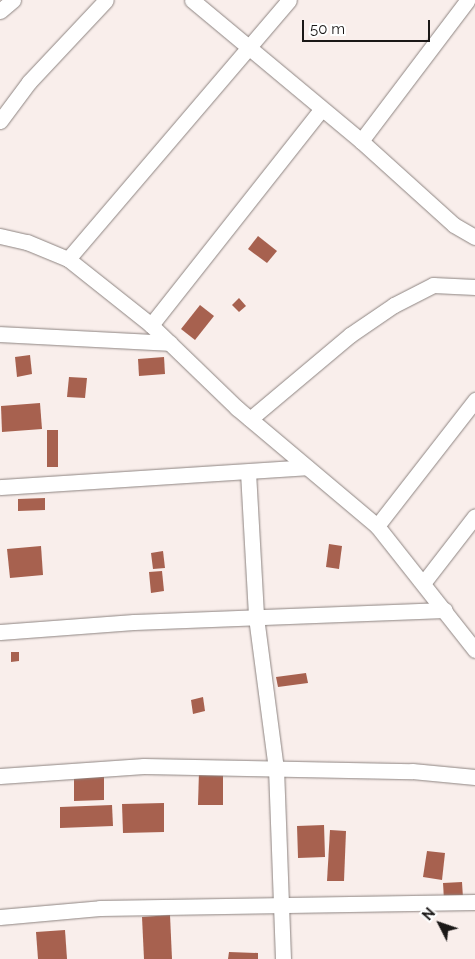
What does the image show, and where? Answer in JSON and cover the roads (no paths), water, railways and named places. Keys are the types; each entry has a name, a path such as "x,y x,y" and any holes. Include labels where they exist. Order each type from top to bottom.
{"street":[{"path":"0,11 13,0"},
{"path":"0,121 29,82 106,0"},
{"path":"192,0 250,47 321,110 362,141 454,225 475,237"},
{"path":"68,259 289,0"},
{"path":"362,141 469,3"},
{"path":"150,325 321,110"},
{"path":"0,236 27,242 68,259 150,325 250,419 376,526 424,582 475,650"},
{"path":"250,419 350,336 407,297 433,285 475,287"},
{"path":"0,334 170,343"},
{"path":"376,526 475,400"},
{"path":"0,487 306,467"},
{"path":"248,472 256,617 276,768 283,959"},
{"path":"424,582 475,516"},
{"path":"0,632 134,622 445,610"},
{"path":"0,776 144,766 412,771 475,777"},
{"path":"0,917 100,908 475,902"}]}
